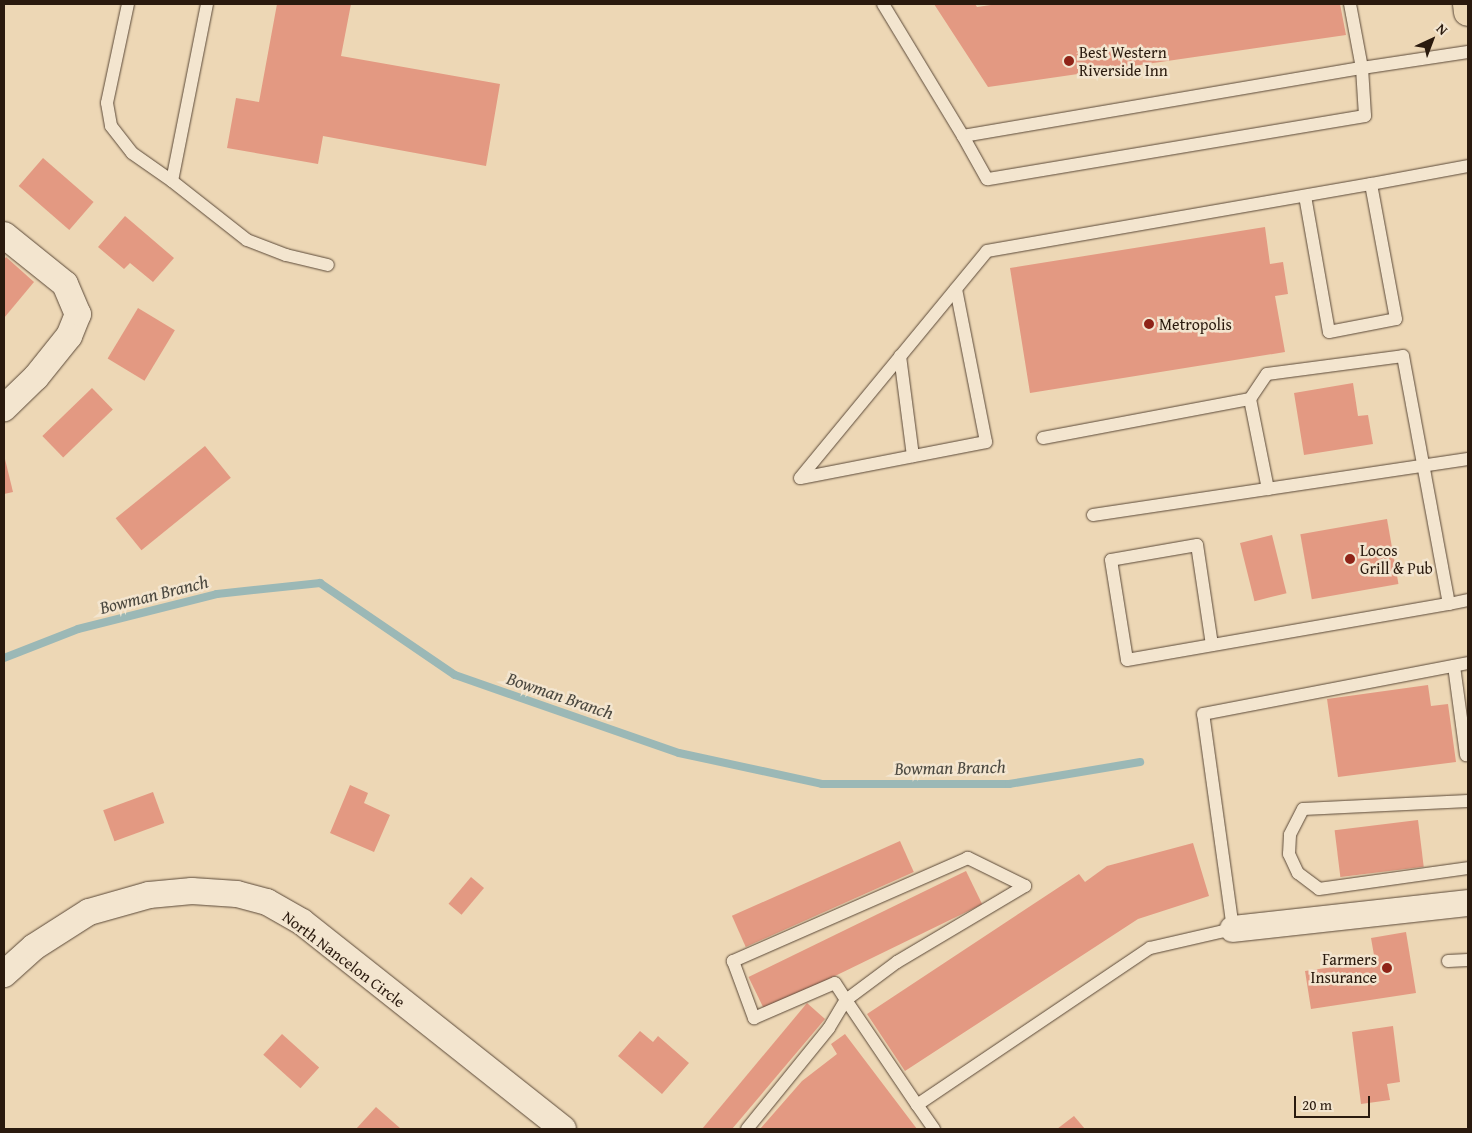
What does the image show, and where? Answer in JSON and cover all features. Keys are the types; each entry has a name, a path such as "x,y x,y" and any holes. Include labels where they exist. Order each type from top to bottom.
{"main road":[{"path":"1467,4 1468,12"}],"street":[{"path":"4,235 65,284 78,314 68,336 36,377 4,408"},
{"name":"North Nancelon Circle","path":"4,974 34,947 89,912 149,895 192,891 237,894 267,902 302,922 563,1129"},
{"path":"1233,929 1468,903"}],"lane":[{"path":"128,4 108,104 111,126 132,153 172,181 246,240 286,255 328,265"},
{"path":"172,181 206,4"},
{"path":"883,4 987,179 1365,116 1362,68 1350,4"},
{"path":"963,136 1362,68 1468,52"},
{"path":"956,289 986,442 800,478 987,251 1468,166"},
{"path":"1305,196 1329,332 1396,319 1371,184"},
{"path":"900,356 913,456"},
{"path":"1043,438 1250,399 1267,374 1403,356 1449,604"},
{"path":"1250,399 1268,489"},
{"path":"1093,515 1468,459"},
{"path":"1212,645 1196,545 1111,560 1127,660 1468,600"},
{"path":"917,1105 1150,948 1233,929 1202,714 1468,663"},
{"path":"1454,666 1466,755"},
{"path":"1468,801 1303,810 1290,835 1289,854 1298,872 1319,889 1468,868"},
{"path":"747,1129 829,1028 846,1000 897,962 1025,886 968,858 733,961 754,1018 835,983 846,1000 933,1129"},
{"path":"1448,961 1468,960"}],"building":[{"path":"277,4 351,4 341,56 500,84 486,166 323,136 318,164 227,148 236,98 259,102"},
{"name":"Best Western Riverside Inn","path":"934,4 975,4 977,7 998,4 1340,4 1346,35 988,87"},
{"path":"43,158 94,202 69,230 19,186"},
{"path":"125,216 174,258 153,282 130,263 124,269 98,247"},
{"name":"Metropolis","path":"1265,227 1270,264 1283,262 1288,294 1275,296 1285,352 1030,393 1010,268"},
{"path":"6,257 34,282 4,318 4,260"},
{"path":"138,308 175,330 144,381 108,359"},
{"path":"1353,383 1358,416 1368,415 1373,444 1304,455 1294,393"},
{"path":"92,388 113,410 63,458 42,436"},
{"path":"205,446 231,478 141,550 116,518"},
{"path":"4,455 13,492 4,494"},
{"name":"Locos Grill & Pub","path":"1387,519 1398,584 1312,599 1300,534"},
{"path":"1272,535 1287,593 1254,601 1240,543"},
{"path":"1428,685 1431,706 1448,704 1456,762 1338,777 1327,699"},
{"path":"350,785 368,793 364,803 390,815 374,852 330,833"},
{"path":"153,792 164,823 114,841 103,810"},
{"path":"1418,820 1424,867 1340,877 1335,830"},
{"path":"900,841 914,872 746,947 732,916"},
{"path":"1193,843 1209,896 1138,919 905,1071 867,1014 1079,874 1085,882 1107,866"},
{"path":"966,871 982,904 765,1010 748,977"},
{"path":"471,877 484,888 462,915 449,904"},
{"path":"1406,932 1416,993 1311,1009 1305,971 1375,961 1371,938"},
{"path":"807,1003 825,1019 732,1129 702,1129"},
{"path":"1393,1026 1400,1082 1387,1084 1390,1100 1361,1104 1352,1032"},
{"path":"640,1031 653,1042 658,1036 689,1063 662,1094 618,1056"},
{"path":"282,1034 319,1067 300,1088 263,1055"},
{"path":"845,1034 917,1129 760,1129 802,1081 837,1054 831,1044"},
{"path":"376,1107 401,1129 356,1129"},
{"path":"1074,1116 1085,1129 1057,1129"}],"waterway":[{"name":"Bowman Branch","path":"4,658 78,629 217,594 320,583 455,675 679,753 822,784 1009,784 1140,762"}],"place":[{"name":"Best Western Riverside Inn","path":"1069,61"},
{"name":"Metropolis","path":"1149,324"},
{"name":"Locos Grill & Pub","path":"1350,559"},
{"name":"Farmers Insurance","path":"1387,968"}]}
